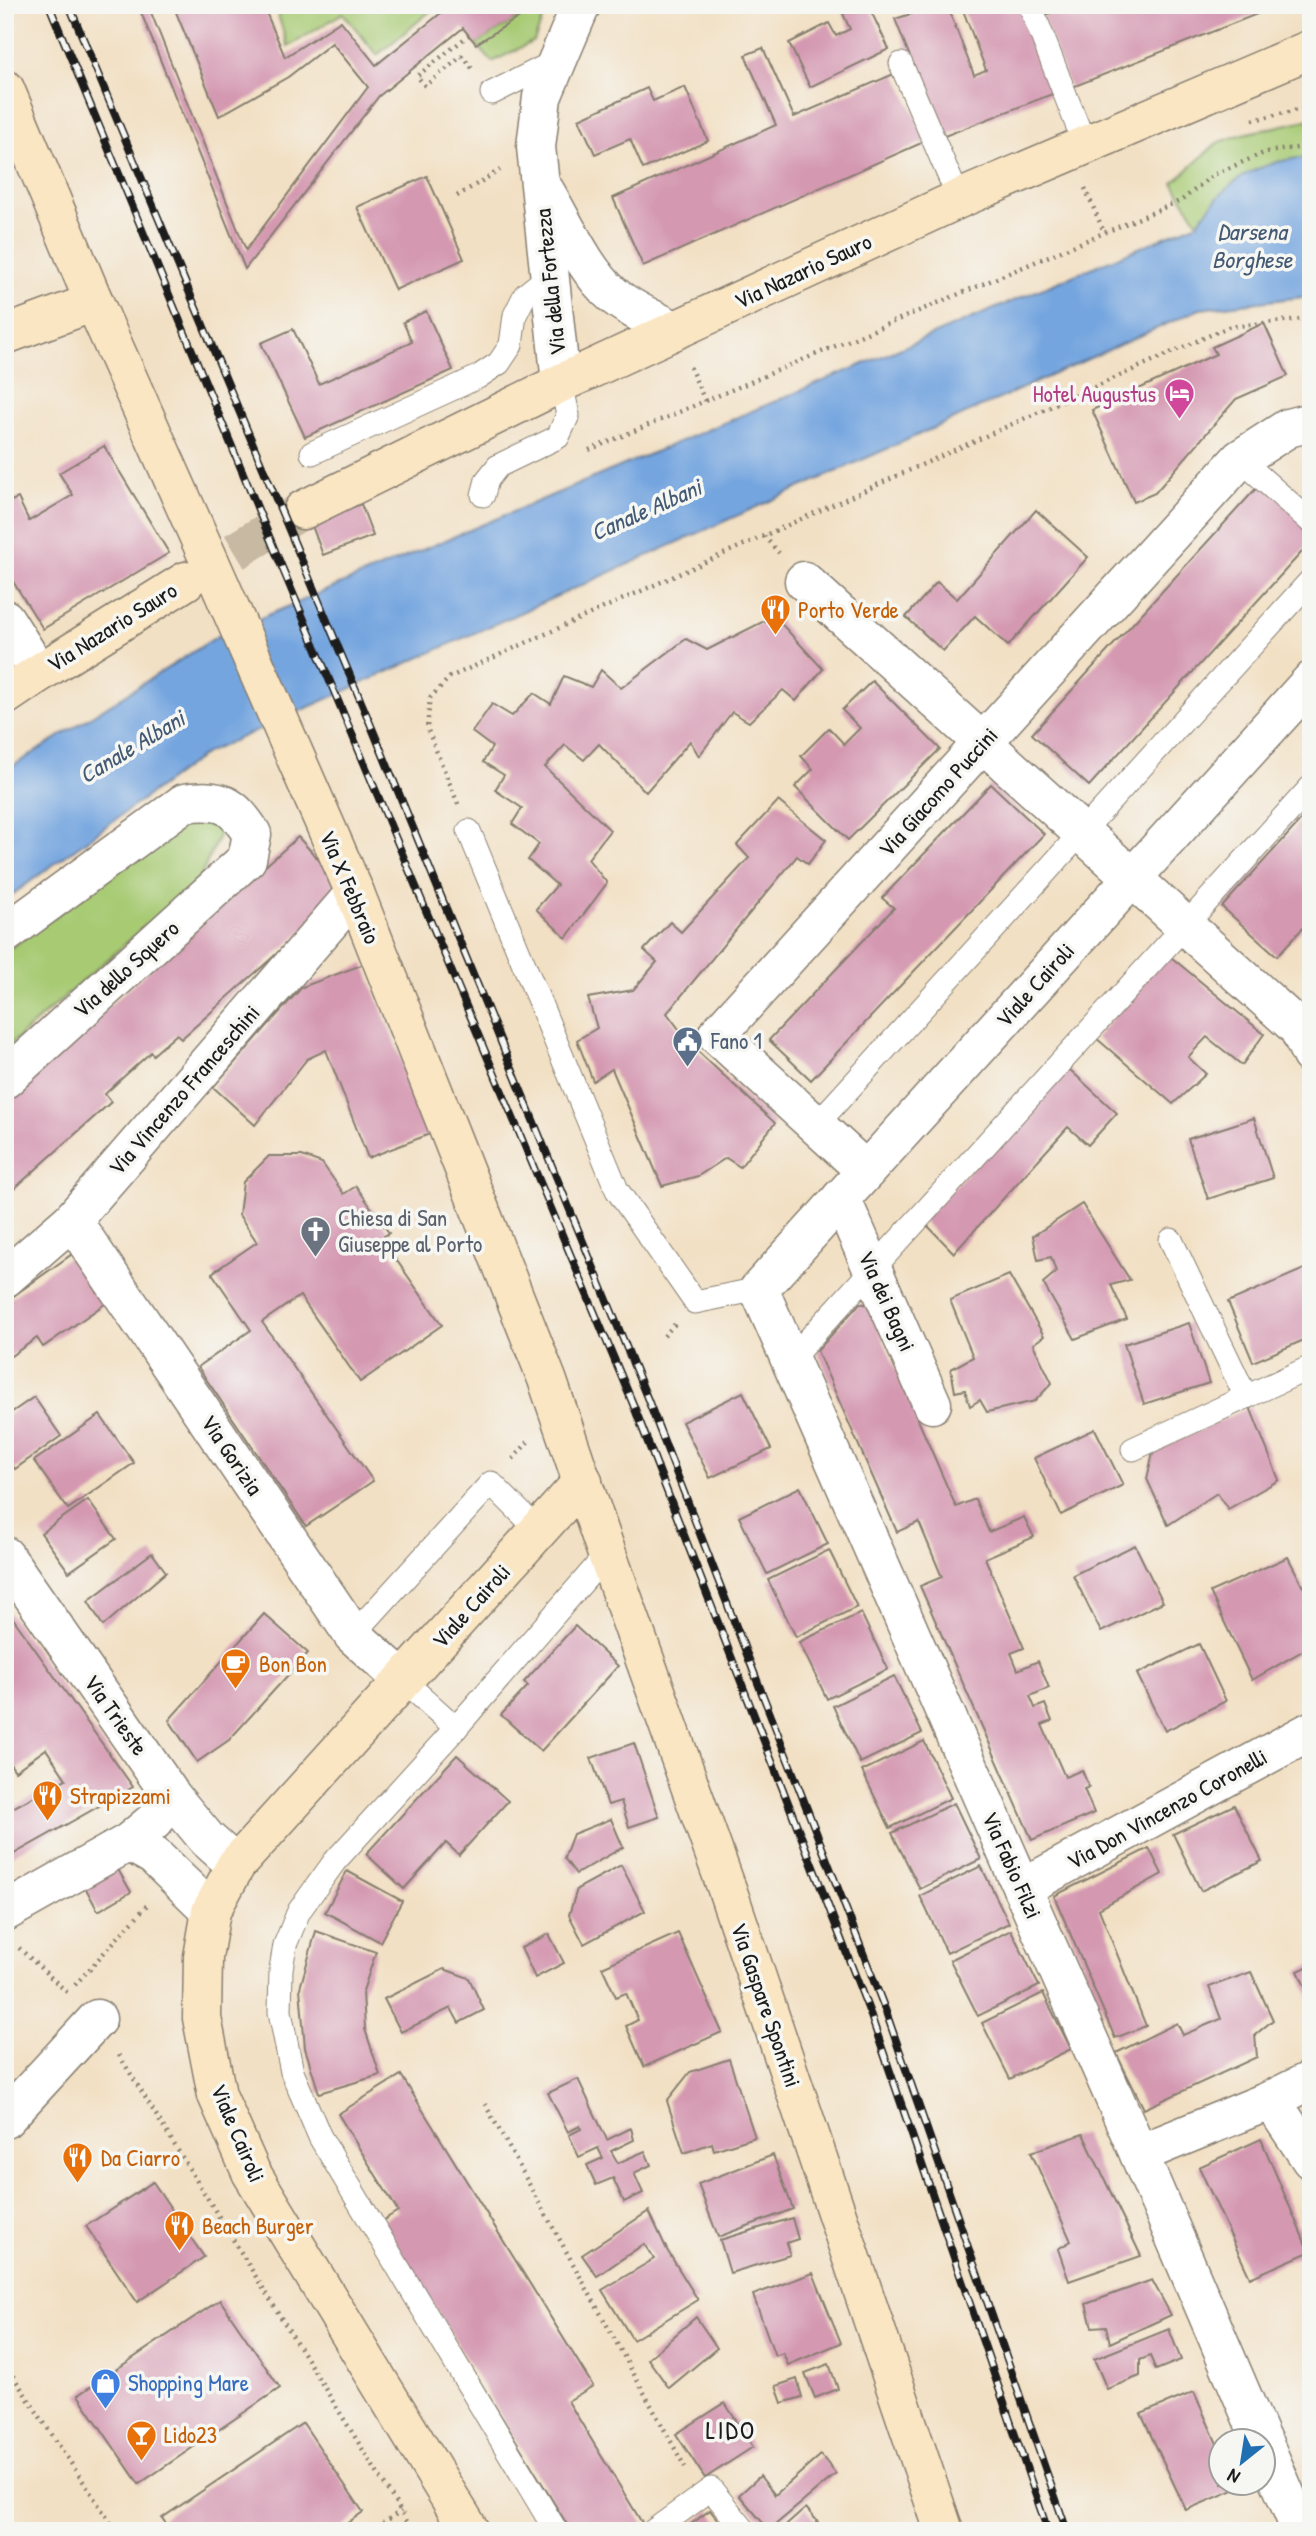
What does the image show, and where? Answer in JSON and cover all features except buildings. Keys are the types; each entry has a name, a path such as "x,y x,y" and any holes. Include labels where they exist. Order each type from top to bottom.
{"street":[{"name":"Via della Fortezza","path":"561,383 537,147 542,97 580,5"},
{"name":"Via Nazario Sauro","path":"303,510 561,383 958,199 1311,49"},
{"name":"Via X Febbraio","path":"5,89 20,149 94,302 202,580 297,763 355,894 542,1366 583,1481"},
{"name":"Via della Fortezza","path":"539,180 593,271 612,294 634,310 674,330"},
{"path":"5,335 94,302"},
{"name":"Via Giacomo Puccini","path":"854,1185 816,1125 717,1035 1240,459 1288,428 1311,422"},
{"name":"Via Nazario Sauro","path":"5,696 39,673 202,580"},
{"path":"804,581 1307,1035"},
{"name":"Via Nazario Sauro","path":"5,619 39,673"},
{"name":"Viale Cairoli","path":"759,1289 1311,681"},
{"name":"Via dello Squero","path":"5,934 184,803 211,799 239,813 252,834 247,859 5,1079"},
{"name":"Via Vincenzo Franceschini","path":"5,1278 72,1220 355,894"},
{"name":"Via dei Bagni","path":"854,1185 873,1269 932,1404"},
{"name":"Via Gorizia","path":"72,1220 353,1634 403,1680"},
{"name":"Via Fabio Filzi","path":"759,1289 1257,2428"},
{"name":"Viale Cairoli","path":"470,2531 251,2172 217,2095 202,2018 204,1957 211,1911 236,1865 583,1481"},
{"name":"Via Gaspare Spontini","path":"583,1481 728,1892 944,2531"},
{"name":"Via Trieste","path":"5,1556 173,1798 207,1839 236,1865"},
{"name":"Via Don Vincenzo Coronelli","path":"1022,1888 1311,1731"},
{"path":"10,1928 129,1842 154,1821 173,1798"},
{"path":"129,1842 154,1856 211,1911"},
{"path":"5,2119 96,2018"},
{"path":"1139,2154 1271,2100 1311,2080"},
{"path":"1271,2100 1311,2160"},
{"name":"Via Fabio Filzi","path":"1278,2478 1301,2531"}],"lane":[{"path":"1030,5 1078,148"},
{"path":"492,93 558,60"},
{"path":"901,64 958,199"},
{"path":"312,453 478,377 499,363 511,345 515,315 526,295 550,275"},
{"path":"483,495 487,480 498,467 558,437 568,415 561,383"},
{"path":"1240,459 1311,522"},
{"path":"816,1125 1311,580"},
{"path":"790,1360 1311,787"},
{"path":"469,831 617,1190 695,1302 759,1289"},
{"path":"1171,1240 1246,1397"},
{"path":"1133,1449 1311,1367"},
{"path":"353,1634 491,1483 539,1531"},
{"path":"556,2531 320,2137 292,2072 280,2012 281,1969 285,1945 299,1911 335,1861 456,1728 607,1554"},
{"path":"403,1680 456,1728"},
{"path":"653,2531 711,2488 745,2531"}],"path":[{"path":"462,56 425,86 417,76 469,35"},
{"path":"581,453 1182,200 1213,175 1266,152 1311,146"},
{"path":"1078,148 1104,232"},
{"path":"469,831 428,728 430,698 450,677 1228,327 1311,318"},
{"path":"62,1998 174,1875"},
{"path":"10,1928 68,1993 96,2018 413,2531"},
{"path":"485,2104 701,2496"},
{"path":"5,2364 116,2531"},
{"path":"371,2531 401,2511"}],"green space":[{"path":"275,5 438,5 377,55 343,13 288,47"},
{"path":"521,5 548,5 534,41 492,62 476,44 524,14"},
{"name":"Darsena Borghese","path":"1311,119 1311,157 1276,163 1246,175 1220,195 1198,223 1173,183 1217,143 1243,134"},
{"path":"219,820 218,838 199,880 5,1049 5,952 184,824"}],"water":[{"name":"Canale Albani","path":"1311,157 1311,296 1200,309 206,753 5,900 5,771 218,636 1198,223 1220,195 1246,175 1275,163"}],"tunnel":[{"path":"186,581 303,510"}],"railway":[{"path":"49,5 633,1404 871,2016 1048,2531"},
{"path":"69,5 372,728 648,1400 886,2012 1067,2531"}],"place":[{"name":"Hotel Augustus","path":"1179,421"},
{"name":"Porto Verde","path":"775,637"},
{"name":"Fano 1","path":"688,1068"},
{"name":"Chiesa di San Giuseppe al Porto","path":"315,1258"},
{"name":"Bon Bon","path":"236,1691"},
{"name":"Strapizzami","path":"47,1823"},
{"name":"Da Ciarro","path":"78,2185"},
{"name":"Beach Burger","path":"179,2253"},
{"name":"Shopping Mare","path":"105,2410"},
{"name":"Lido23","path":"141,2462"}],"district":[{"name":"LIDO","path":"731,2430"}]}
